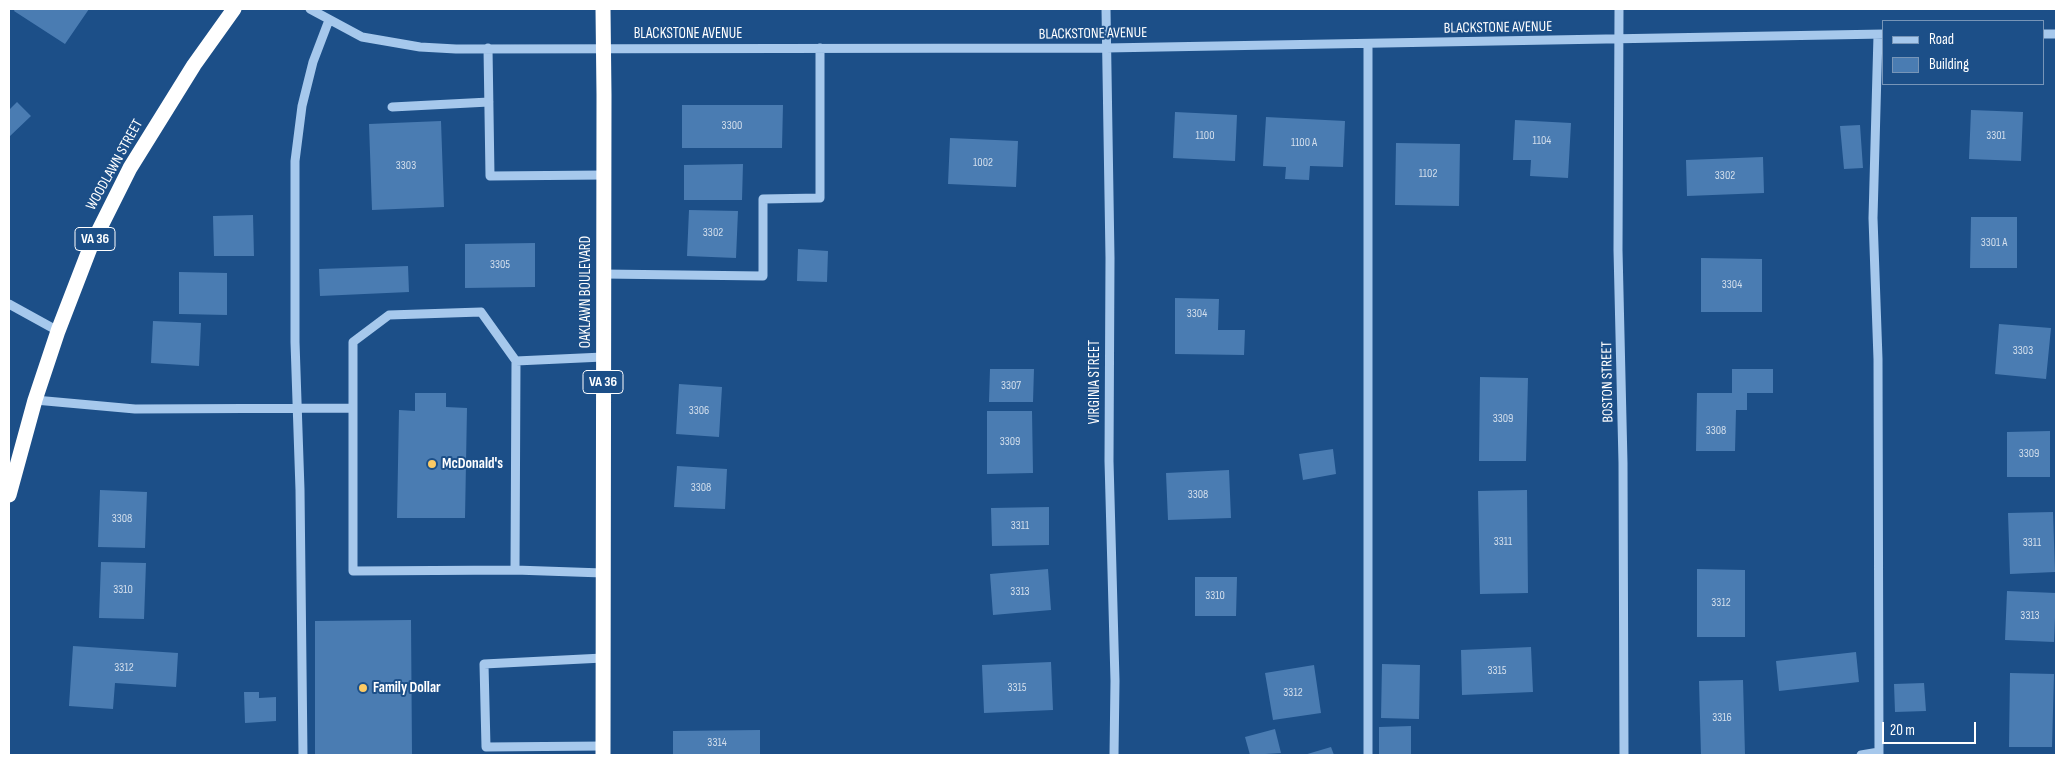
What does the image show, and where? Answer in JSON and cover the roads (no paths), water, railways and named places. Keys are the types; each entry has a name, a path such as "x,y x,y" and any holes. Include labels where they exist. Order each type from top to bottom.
{"highway":[{"name":"WOODLAWN STREET","path":"9,495 35,400 58,330 90,248 130,168 194,65 234,9"},
{"name":"OAKLAWN BOULEVARD","path":"602,9 604,175 603,751"}],"street":[{"name":"BLACKSTONE AVENUE","path":"310,9 362,37 420,47 1106,48 1881,35"},
{"name":"VIRGINIA STREET","path":"1106,9 1110,258 1108,460 1115,681 1114,755"},
{"name":"BOSTON STREET","path":"1619,9 1618,250 1623,463 1624,755"},
{"path":"303,755 295,161 305,97 313,62 329,20"},
{"path":"1861,755 1879,754 1878,359 1873,218 1881,35"},
{"path":"1368,44 1368,755"},
{"path":"488,48 490,176 604,175"},
{"path":"603,274 763,276 763,199 820,198 820,48"},
{"path":"392,107 489,102"},
{"path":"9,304 58,330"},
{"path":"515,570 516,361 482,312 389,315 353,342 353,572 515,570 603,573"},
{"path":"516,361 603,357"},
{"path":"35,400 135,409 353,408"},
{"path":"603,658 484,664 486,747 603,751"}],"place":[{"name":"McDonald's","path":"432,464"},
{"name":"Family Dollar","path":"363,688"}]}
